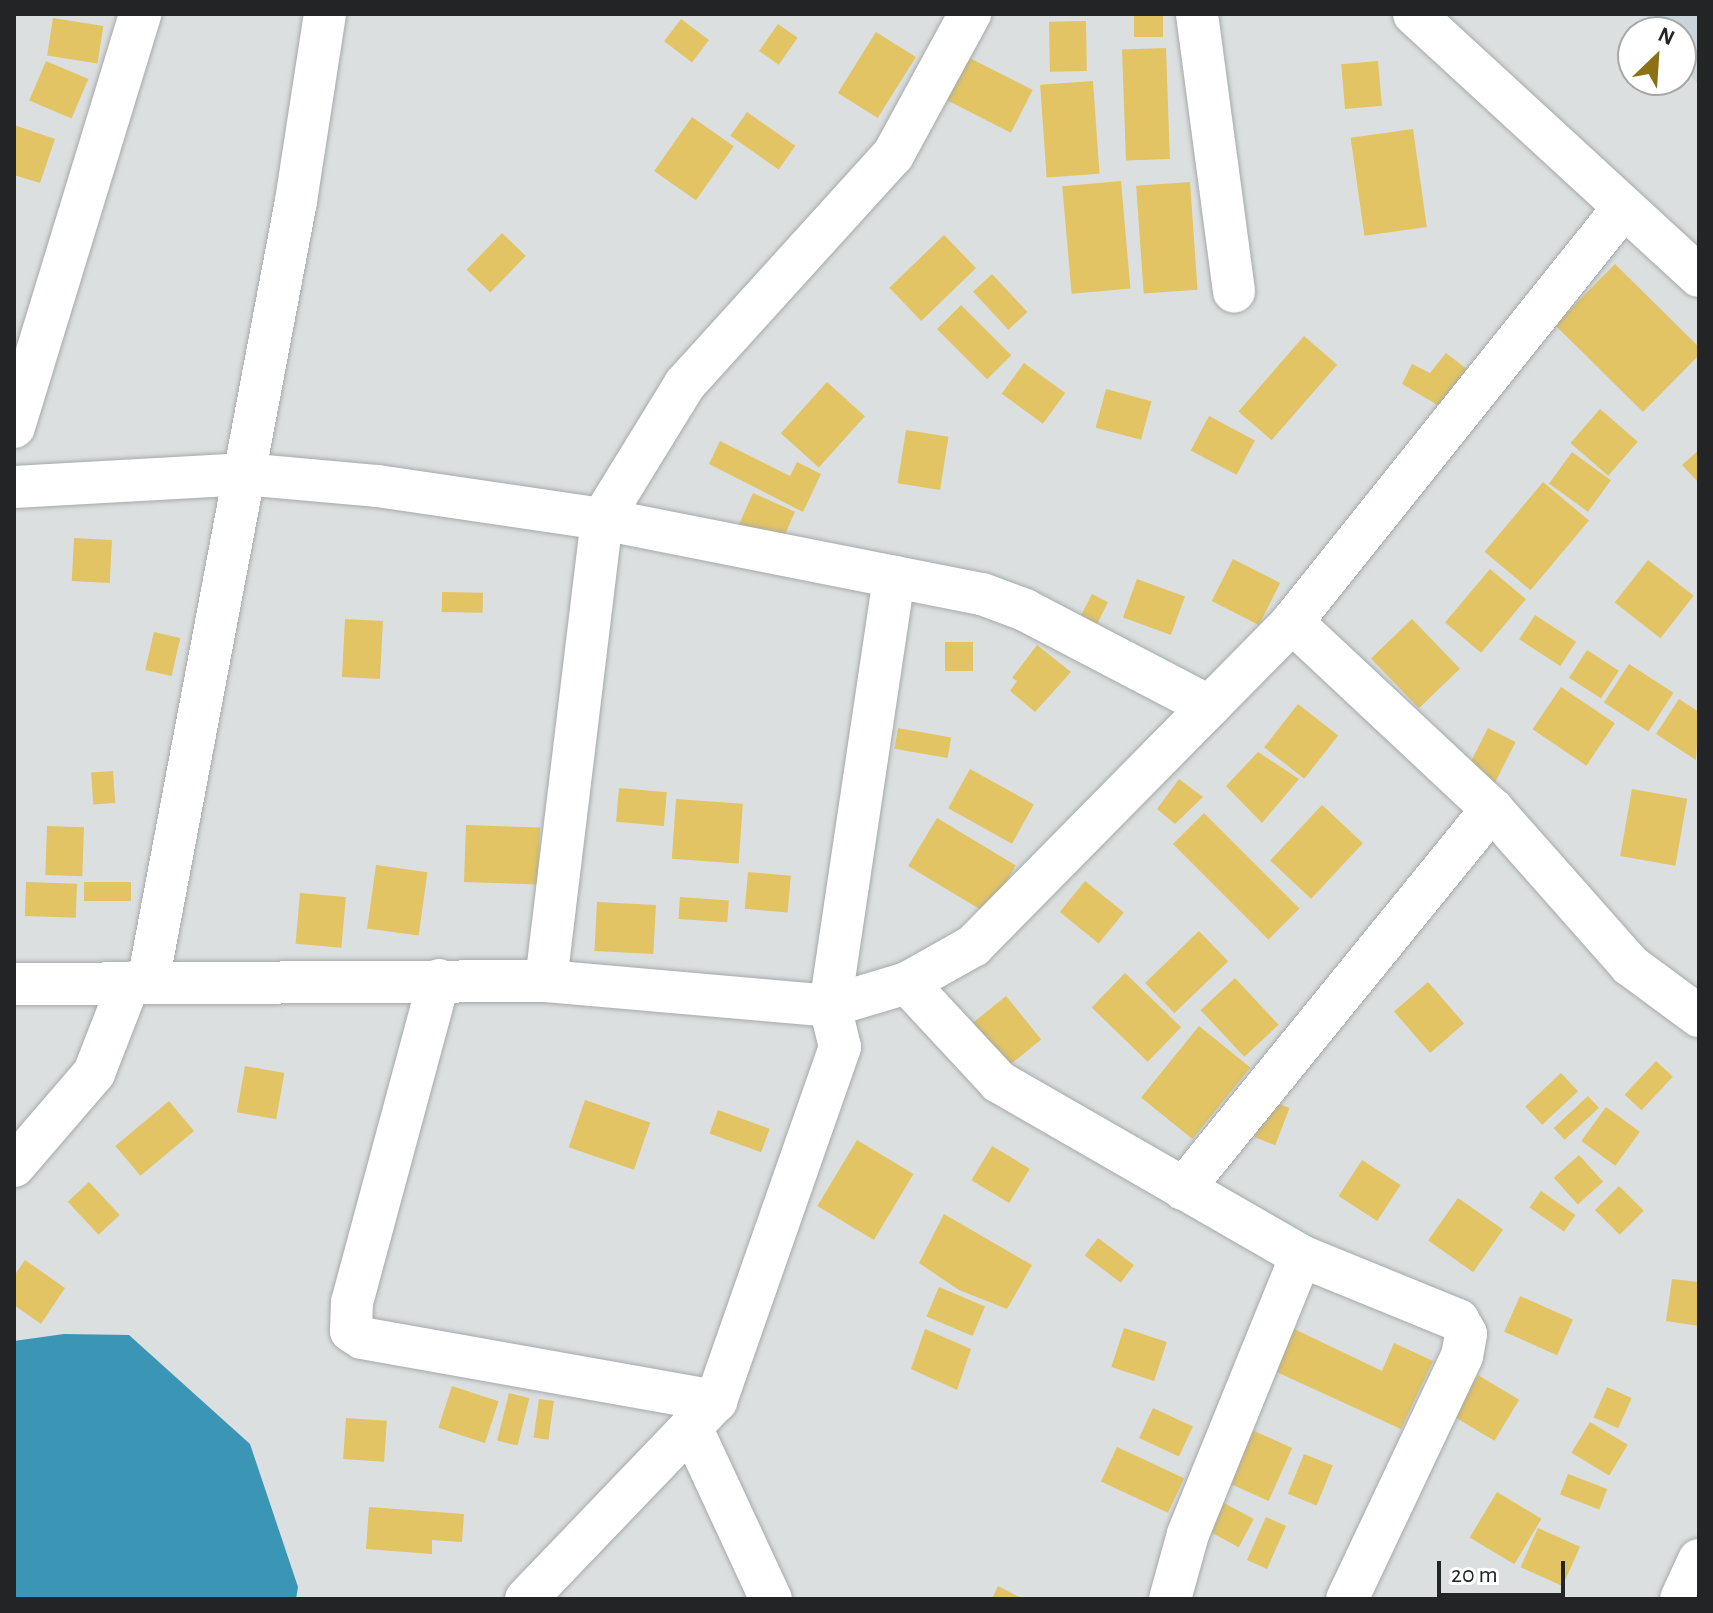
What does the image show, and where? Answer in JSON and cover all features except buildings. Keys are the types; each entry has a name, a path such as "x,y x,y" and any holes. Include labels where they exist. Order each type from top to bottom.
{"street":[{"path":"14,427 140,14"},
{"path":"14,1166 94,1073 139,982 243,474 325,14"},
{"path":"546,981 602,519 685,384 893,155 970,14"},
{"path":"1197,14 1234,292"},
{"path":"1414,14 1699,276"},
{"path":"14,984 546,981 830,1006 907,983 973,946 1292,622 1624,207"},
{"path":"14,487 243,474 378,486 602,519 894,577 1025,610 1209,706"},
{"path":"526,1599 704,1414 836,1064 840,1030 830,1006 894,577"},
{"path":"1292,622 1492,809 1630,965 1699,1016"},
{"path":"1183,1189 1492,809"},
{"path":"439,980 352,1302 351,1331 362,1338 704,1414"},
{"path":"907,983 986,1073 1301,1256 1443,1313 1466,1334 1462,1356 1347,1599"},
{"path":"1170,1599 1188,1534 1301,1256"},
{"path":"704,1414 771,1599"},
{"path":"1681,1599 1699,1560"}],"shaded area":[{"path":"1645,14 1699,14 1699,86 1697,16"}],"water":[{"path":"64,1334 129,1335 250,1444 298,1587 296,1599 14,1599 14,1341"}]}
